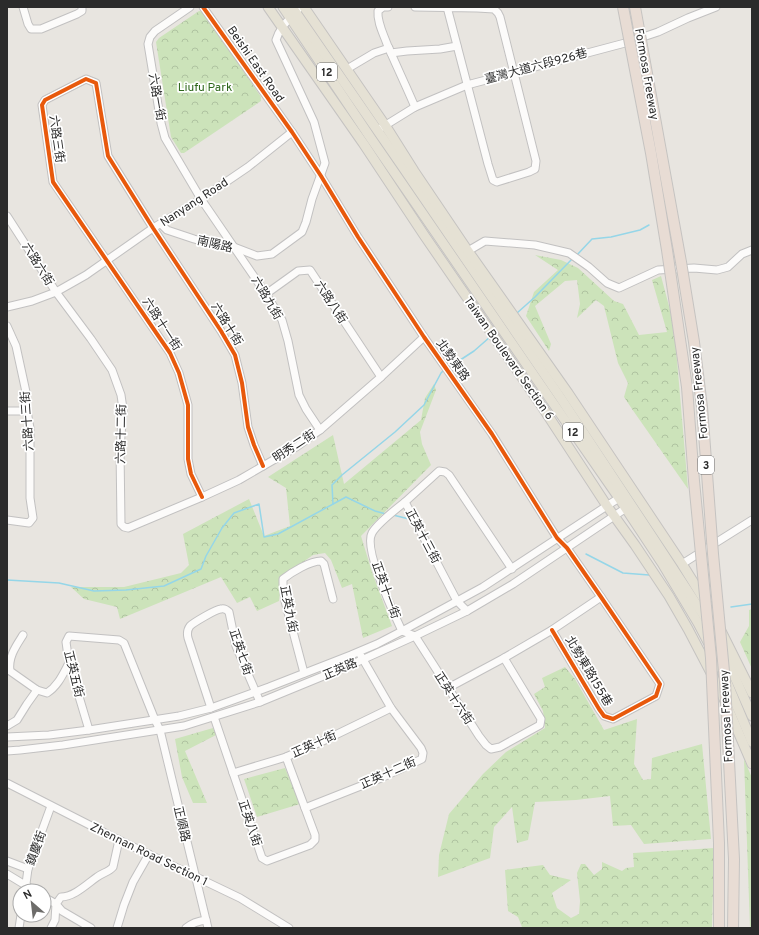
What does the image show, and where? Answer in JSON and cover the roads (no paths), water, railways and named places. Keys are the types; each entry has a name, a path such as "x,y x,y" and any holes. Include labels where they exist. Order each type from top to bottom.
{"highway":[{"name":"Formosa Freeway","path":"623,7 651,152 687,387 694,481 711,658 719,844 719,928"},
{"name":"Formosa Freeway","path":"635,7 681,262 694,342 702,407 713,554 725,682 734,859 733,928"}],"main road":[{"name":"Taiwan Boulevard Section 6","path":"268,7 282,28 400,163 560,397 622,496 698,623 718,661 752,742"},
{"name":"Taiwan Boulevard Section 6","path":"283,7 296,10 347,70 374,134 424,235 544,408 607,506 669,596 688,628 720,692 752,764"},
{"name":"Taiwan Boulevard Section 6","path":"296,10 374,134 414,171 639,498 710,609 752,693"},
{"name":"Taiwan Boulevard Section 6","path":"628,506 706,619 726,657 752,716"}],"street":[{"path":"23,7 28,24 32,29 41,29 77,14 82,11 82,7"},
{"name":"六路一街","path":"190,7 155,31 150,37 148,44 161,123 165,138 201,199"},
{"name":"Beishi East Road","path":"203,7 292,132"},
{"path":"388,7 383,7 378,11 377,16 390,51 415,107"},
{"path":"415,7 447,7 477,8 494,10 498,13 536,161 534,169 529,172 496,182 493,180 447,7"},
{"name":"臺灣大道六段926巷","path":"374,134 415,107 467,85 625,43 658,32 716,7"},
{"path":"282,28 296,10"},
{"name":"南陽路","path":"161,224 167,230 194,239 215,245 226,244 257,256 272,254 302,232 325,163 314,122 276,40 282,28"},
{"path":"347,70 374,53 440,49 457,46"},
{"name":"六路三街","path":"108,260 82,226 53,182 42,105 45,100 86,79 96,83 108,156 153,228"},
{"name":"Nanyang Road","path":"7,307 32,301 56,292 86,275 153,228 201,199 248,167 292,132"},
{"name":"北勢東路","path":"292,132 358,237 424,337 490,430 558,538 567,548 601,597"},
{"name":"六路九街","path":"201,199 282,320 288,341 299,395 306,409 320,430"},
{"name":"六路六街","path":"7,216 56,292"},
{"name":"六路十街","path":"153,228 235,355 242,383 248,427 254,445 264,466"},
{"path":"468,251 485,241 535,245 569,253 589,267 607,283 619,288 658,270 694,268 717,270 728,267 742,254 752,250"},
{"name":"六路十一街","path":"108,260 170,354 179,373 188,405 188,459 191,474 202,497"},
{"name":"六路八街","path":"266,294 298,271 310,270 381,377"},
{"name":"六路十二街","path":"56,292 91,338 112,370 121,395 123,409 120,449 121,524"},
{"name":"六路十三街","path":"7,326 16,346 26,392 30,428 30,498 33,518 30,523 7,520"},
{"name":"明秀二街","path":"121,524 128,528 202,497 239,480 296,447 320,430 424,337"},
{"path":"7,411 27,411"},
{"name":"正英十三街","path":"467,611 457,601 405,502 439,471 445,472 449,475 512,569"},
{"name":"正英路","path":"7,737 49,735 179,716 211,708 269,687 377,644 402,631 512,569 633,490"},
{"name":"正英路","path":"7,751 63,745 184,726 260,702 362,660 467,611 513,584 639,498"},
{"name":"正英十一街","path":"405,502 376,527 371,534 370,543 380,580 402,631 415,636"},
{"path":"682,564 737,528 752,520"},
{"name":"正英九街","path":"304,673 285,601 283,584 284,579 291,573 316,561 321,561 324,564 333,599"},
{"name":"北勢東路155巷","path":"448,688 552,630 601,597 660,684 656,696 613,719 604,716 552,630"},
{"name":"正英七街","path":"211,708 187,631 190,626 208,614 221,608 229,612 236,646 260,702"},
{"path":"22,635 9,663 10,671 37,690 47,693 52,690 60,680 69,664"},
{"name":"正英五街","path":"89,730 69,664 66,642 69,636 119,640 124,643 155,720"},
{"name":"正英十六街","path":"415,636 486,745 491,749 500,747 540,725 541,719 504,658"},
{"name":"正英十二街","path":"305,808 380,778 422,758 423,753 421,748 391,708 362,660 359,651"},
{"path":"7,726 17,720 37,690"},
{"name":"正英十街","path":"233,773 286,757 391,708"},
{"name":"正英八街","path":"214,717 262,858 267,861 310,845 315,840 315,835 286,757"},
{"name":"正順路","path":"155,720 160,730 208,928"},
{"name":"Zhennan Road Section 1","path":"7,783 119,840 240,898 289,928"},
{"name":"鎮慶街","path":"26,883 28,869 51,806"},
{"path":"51,928 56,920 56,904 61,897 67,897 113,867 119,840"},
{"path":"117,928 133,882 149,854"},
{"path":"7,861 28,869"},
{"path":"7,874 19,883"},
{"path":"52,902 62,911 91,928"},
{"path":"186,928 191,924 206,920"}],"waterway":[{"path":"576,256 592,239 611,237 640,230 649,225"},
{"path":"517,313 573,258"},
{"path":"451,366 474,351 490,337"},
{"path":"333,504 332,485 342,475 395,432 424,405 443,371"},
{"path":"7,580 59,583 94,591 126,590 164,586 201,569 206,556 222,528 234,513 259,504 264,537 278,534 346,497 375,511 386,514"},
{"path":"393,515 409,519"},
{"path":"586,554 623,573 649,575"},
{"path":"731,607 752,604"}],"park label":[{"name":"Liufu Park","path":"205,87"}]}
